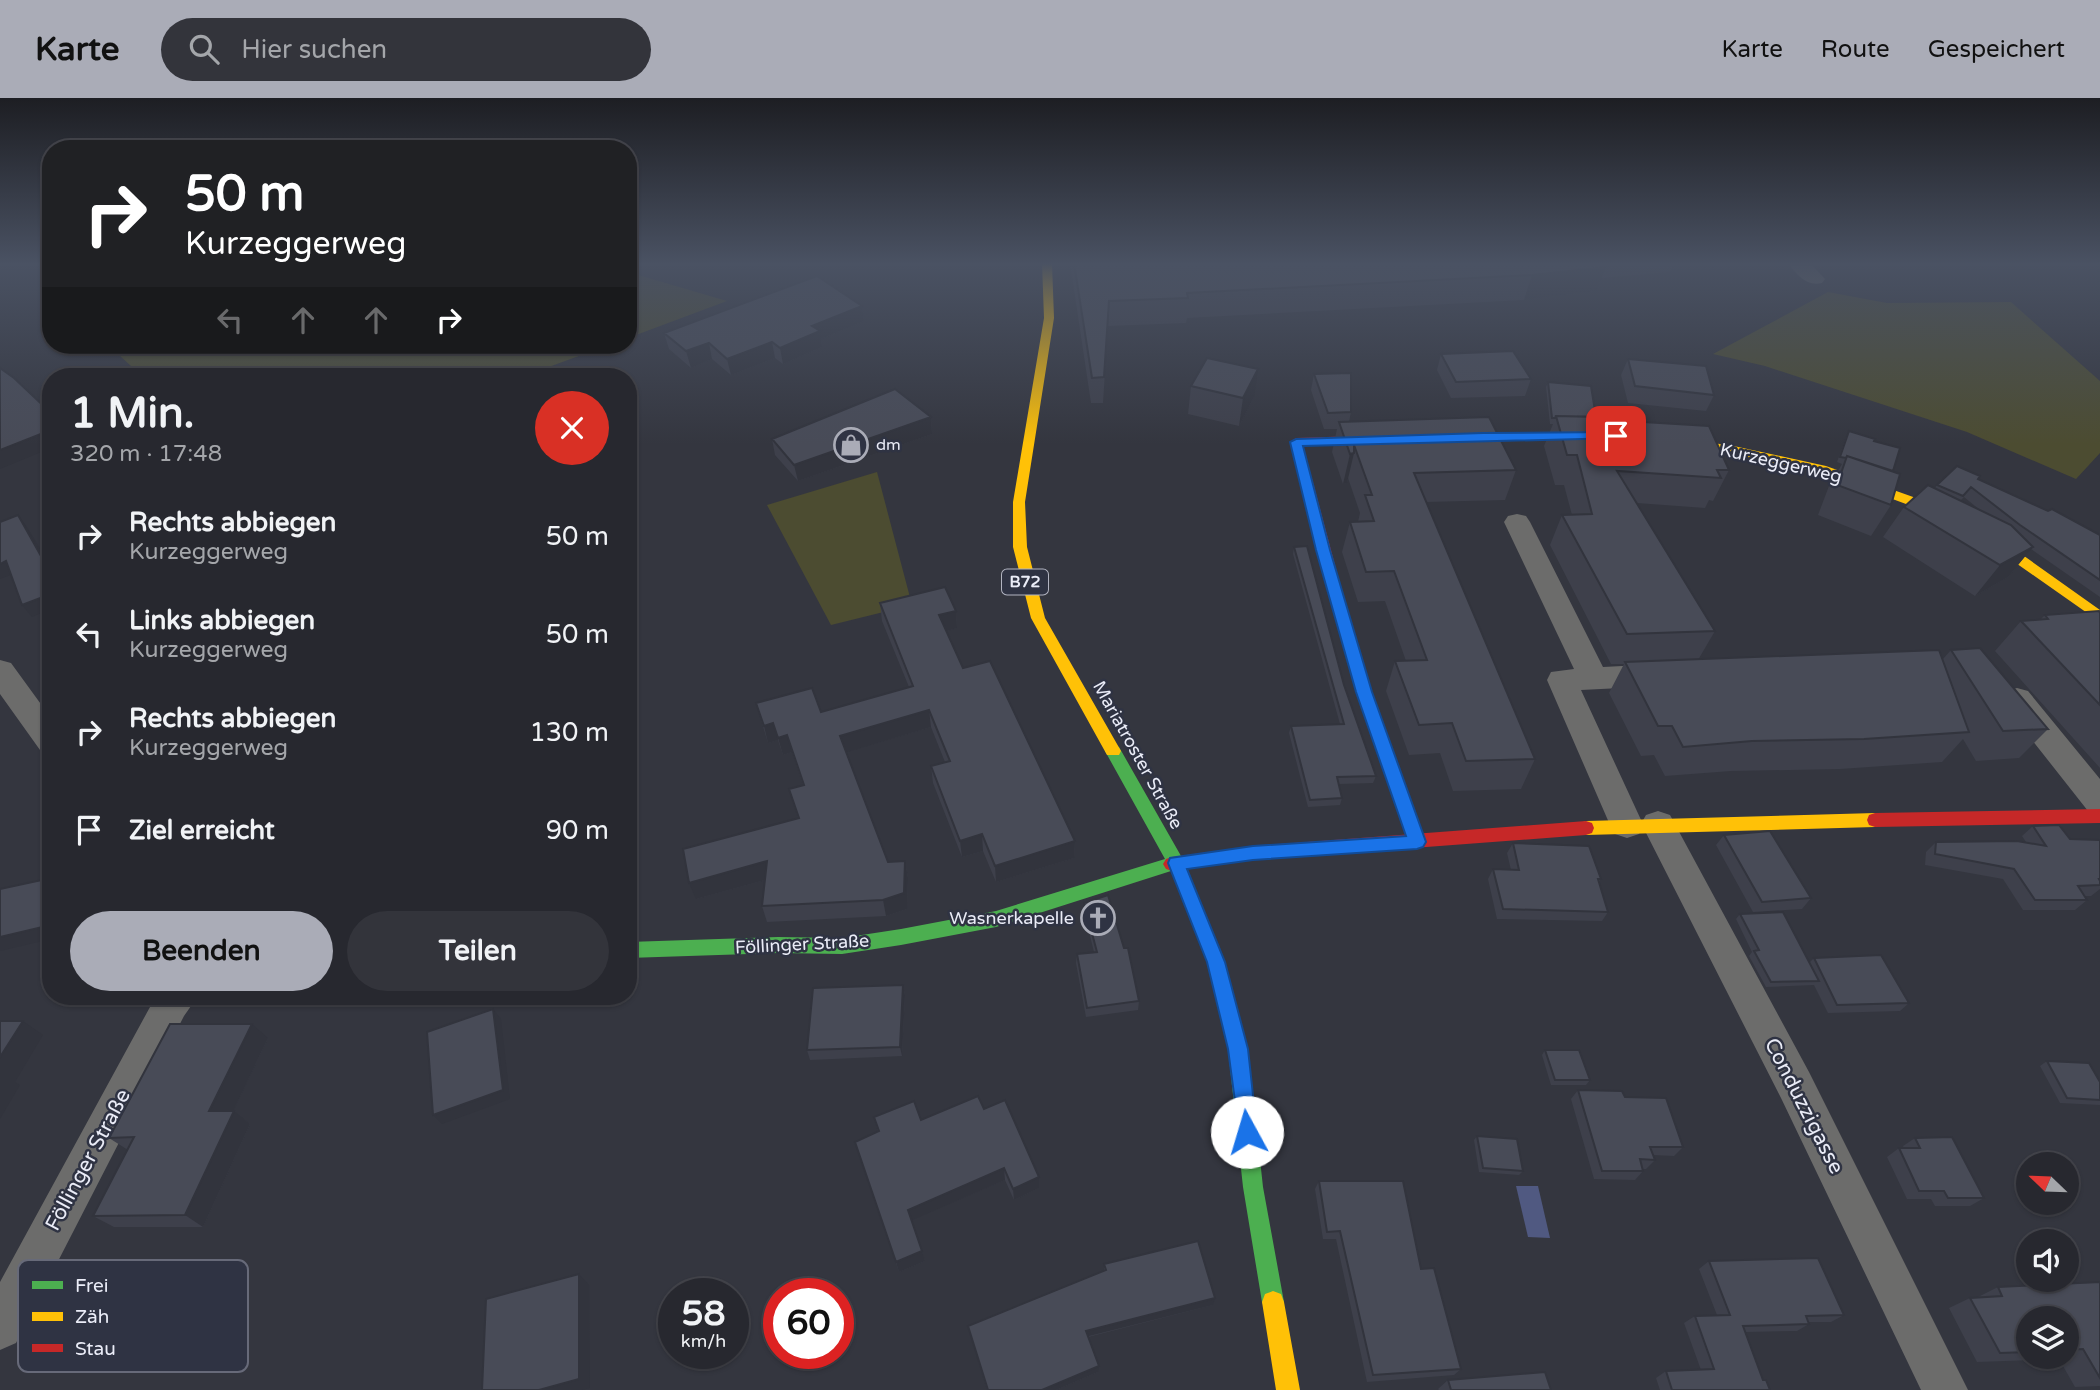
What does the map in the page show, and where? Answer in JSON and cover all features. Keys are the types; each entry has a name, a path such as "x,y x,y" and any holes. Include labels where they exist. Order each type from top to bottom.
{"street":[{"name":"Mariatroster Straße","path":"1048,323 1019,502 1017,529 1026,584 1038,618 1176,863 1216,962 1238,1049 1253,1187 1289,1390"},
{"path":"1429,438 1616,436"},
{"path":"1403,439 1296,442 1323,550 1364,692 1417,842"},
{"name":"Kurzeggerweg","path":"1654,440 1729,449 1826,470 1911,501 1998,544 2100,617"},
{"path":"1517,522 1593,677"},
{"path":"0,671 42,729"},
{"path":"1642,825 1562,680 1686,673"},
{"path":"1997,674 2100,802"},
{"path":"1176,863 1253,853 1642,825 2100,816"},
{"name":"Conduzzigasse","path":"1642,825 1795,1085 1945,1390"},
{"name":"Föllinger Straße","path":"637,950 778,945 842,946 901,937 996,919 1176,863"},
{"name":"Föllinger Straße","path":"35,1260 170,1005"},
{"name":"Föllinger Straße","path":"0,1327 18,1293"}],"green space":[{"path":"637,323 667,323 637,335"},
{"path":"1770,323 2035,323 2100,381 2100,453 2076,479 1967,432 1765,366 1713,354"},
{"path":"118,354 584,354 546,368 133,368"},
{"path":"877,472 912,605 831,625 767,505"}],"water":[{"path":"1516,1186 1538,1186 1550,1238 1528,1237"}],"building":[{"path":"690,323 819,323 812,326 820,331 780,348 772,342 727,359 709,343 686,351 664,333"},
{"path":"1083,323 1108,323 1104,377 1092,378"},
{"path":"1513,351 1531,379 1456,382 1441,354"},
{"path":"1207,358 1258,369 1243,398 1191,386"},
{"path":"1628,359 1706,366 1714,395 1635,386"},
{"path":"0,368 42,404 42,434 0,450"},
{"path":"1351,373 1351,412 1328,413 1314,374"},
{"path":"1548,382 1591,386 1596,417 1552,418"},
{"path":"895,389 931,417 794,465 772,439"},
{"path":"1556,416 1611,417 1611,420 1709,426 1729,470 1717,470 1721,478 1617,471 1715,631 1627,634 1562,515 1592,514 1577,455 1567,455"},
{"path":"1489,417 1516,470 1414,473 1535,759 1466,761 1452,723 1419,725 1395,661 1427,660 1394,571 1366,572 1350,522 1374,521 1365,495 1372,495 1354,445 1354,453 1350,454 1339,422"},
{"path":"1849,431 1900,448 1893,471 1847,456 1840,457"},
{"path":"1847,456 1900,474 1891,505 1837,485"},
{"path":"1957,466 1980,476 1978,479 2048,511 2052,509 2100,535 2100,580 2020,525 1971,487 1963,496 1937,485"},
{"path":"1928,485 2011,525 2033,547 2000,565 1904,507"},
{"path":"18,515 42,556 42,597 22,605 6,561 0,564 0,522"},
{"path":"1307,546 1344,685 1376,776 1337,777 1342,798 1310,800 1291,726 1344,724 1294,547"},
{"path":"945,587 956,611 939,615 963,668 990,661 1075,841 995,866 982,834 960,841 931,766 950,761 929,710 840,736 888,862 905,861 904,893 883,900 762,906 767,861 689,883 683,849 799,818 789,789 804,785 787,735 778,738 773,723 764,726 756,703 812,688 821,712 913,686 880,603"},
{"path":"2099,611 2100,705 2021,621 2048,619 2045,615"},
{"path":"1980,648 2048,729 2003,731 1951,650"},
{"path":"1939,650 1969,732 1864,739 1752,741 1683,747 1672,726 1658,726 1625,662"},
{"path":"2059,825 2070,839 2100,840 2100,885 2078,886 2087,900 2035,900 2014,869 1935,854 1936,842 2017,841 2046,846 2033,826"},
{"path":"1770,831 1811,898 1762,902 1724,835"},
{"path":"1513,843 1589,846 1601,879 1598,879 1608,912 1503,909 1493,869 1519,870"},
{"path":"42,880 42,927 0,937 0,889"},
{"path":"1108,895 1124,948 1128,948 1139,1001 1087,1008 1077,954 1097,952 1084,903"},
{"path":"1783,912 1819,981 1771,982 1754,951 1759,950 1740,914"},
{"path":"1881,955 1909,1003 1837,1005 1814,958"},
{"path":"903,985 900,1047 807,1050 813,988"},
{"path":"493,1009 503,1090 433,1115 427,1032"},
{"path":"0,1021 23,1021 0,1057"},
{"path":"170,1024 252,1024 209,1111 234,1111 185,1215 93,1216 134,1137 109,1138"},
{"path":"1545,1050 1579,1050 1590,1080 1555,1080"},
{"path":"2047,1061 2089,1063 2100,1082 2100,1100 2067,1098"},
{"path":"1578,1090 1622,1091 1625,1097 1666,1098 1683,1147 1650,1147 1655,1160 1640,1159 1643,1171 1602,1171"},
{"path":"978,1096 984,1109 1005,1100 1039,1177 1013,1189 1004,1168 908,1210 922,1251 896,1262 855,1142 879,1131 874,1117 914,1101 921,1120"},
{"path":"1477,1136 1517,1139 1523,1171 1483,1168"},
{"path":"1952,1137 1984,1198 1948,1198 1944,1191 1919,1191 1899,1148 1920,1148 1915,1138"},
{"path":"1319,1181 1403,1181 1421,1269 1434,1268 1461,1369 1373,1375 1340,1231 1327,1232"},
{"path":"1198,1241 1215,1298 1086,1331 1099,1366 1042,1390 988,1390 968,1326 1106,1270 1104,1264"},
{"path":"1818,1258 1844,1315 1806,1316 1809,1324 1743,1326 1763,1380 1766,1380 1770,1390 1672,1390 1666,1371 1714,1369 1695,1316 1730,1315 1709,1261"},
{"path":"579,1274 579,1379 539,1390 482,1390 486,1299"},
{"path":"2100,1282 2100,1378 2083,1349 2079,1349 2079,1306 2016,1306 2016,1352 2000,1353 1970,1298 2002,1296 1998,1287 2016,1286 2016,1292 2079,1292 2079,1283"},
{"path":"1545,1372 1551,1390 1451,1390 1448,1380"}],"traffic: fast":[{"path":"1447,437 1600,436"},
{"path":"1340,610 1364,692 1417,842"},
{"path":"1113,751 1176,863 1216,962 1238,1049 1253,1187 1273,1302"},
{"path":"637,950 778,945 842,946 901,937 996,919 1172,864"}],"traffic: slow":[{"path":"1048,323 1019,502 1020,547 1038,618 1113,751"},
{"path":"1667,442 1729,449 1826,470 1911,501 1998,544 2100,617"},
{"path":"1586,828 1875,820"},
{"path":"1273,1302 1288,1390"}],"traffic: jam":[{"path":"1340,610 1296,442 1387,439"},
{"path":"1875,820 2100,816"},
{"path":"1172,864 1253,853 1586,828"}],"place":[{"name":"dm","path":"851,445"},
{"name":"Wasnerkapelle","path":"1098,918"}],"route":[{"path":"1247,1132 1238,1049 1216,962 1176,863 1253,853 1417,842 1364,692 1323,550 1296,442 1483,436 1616,436"}]}
